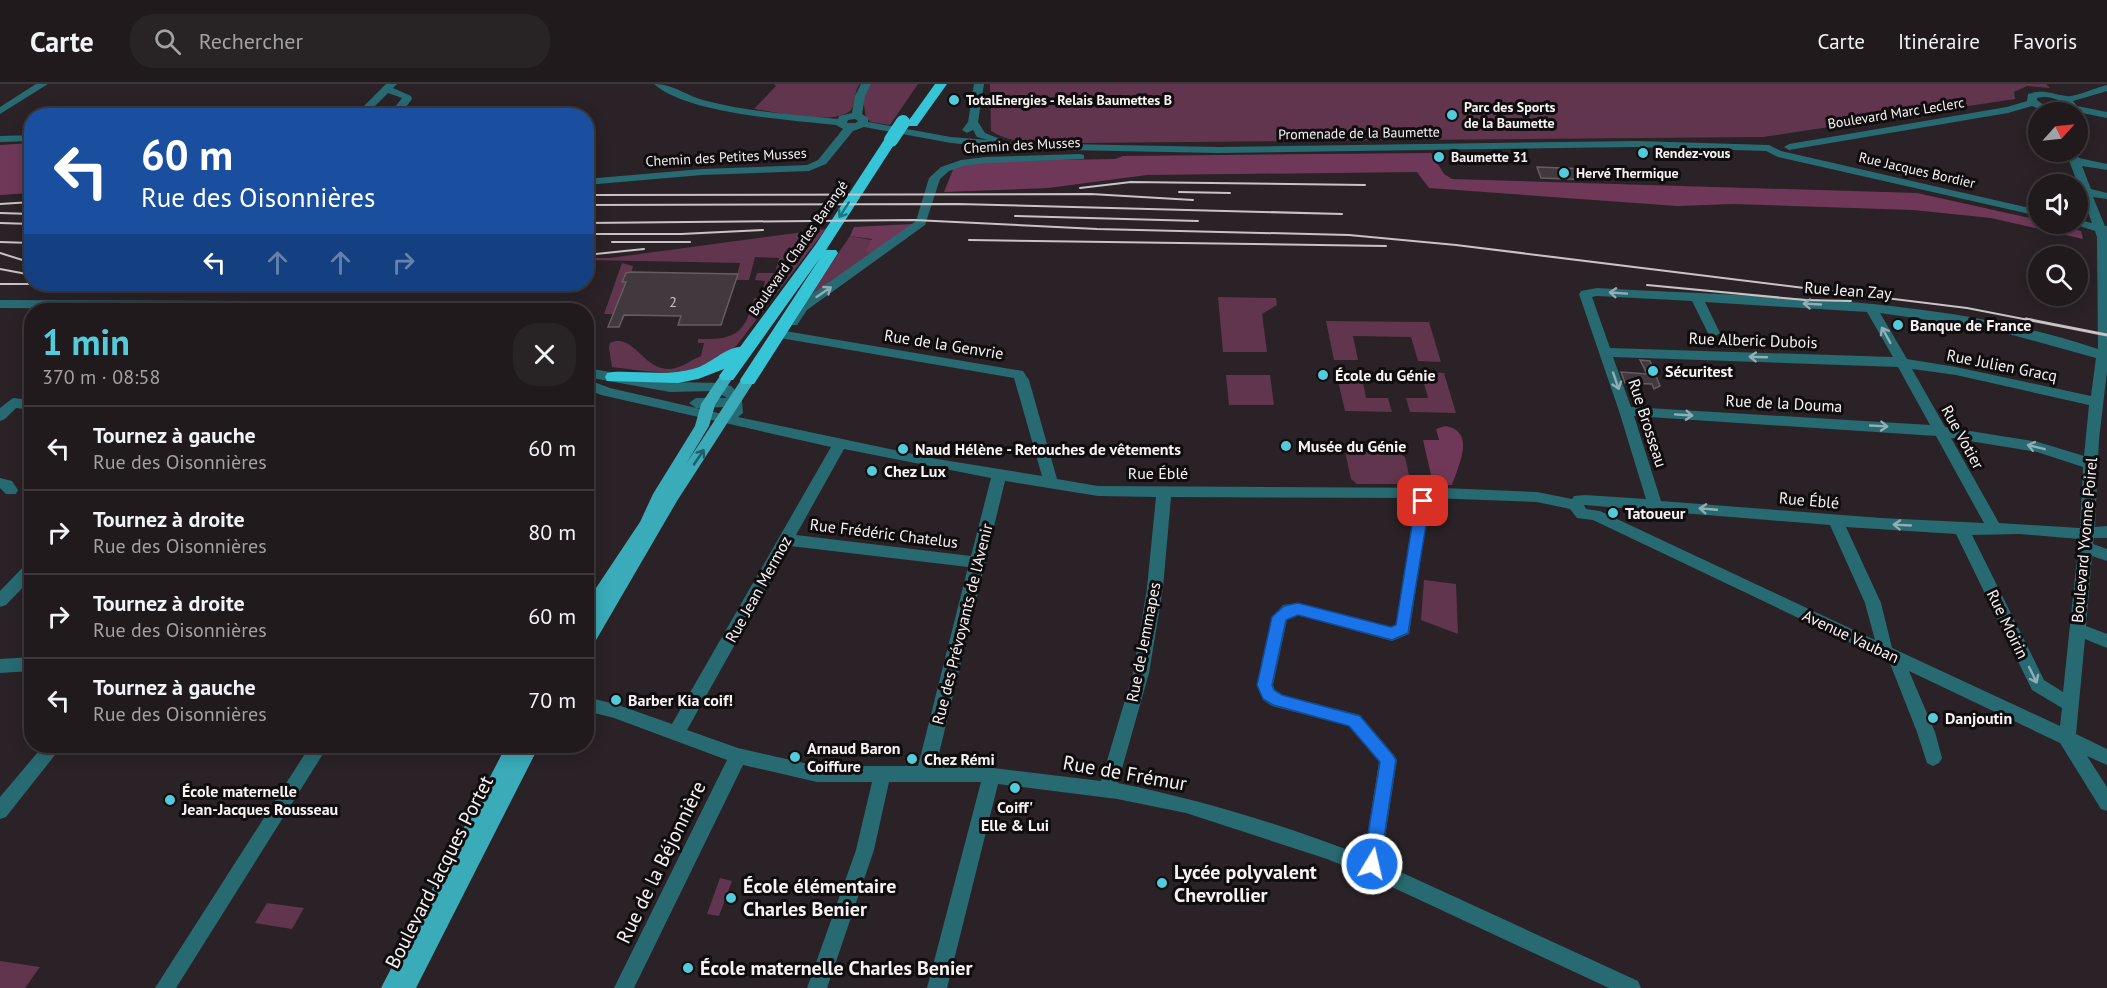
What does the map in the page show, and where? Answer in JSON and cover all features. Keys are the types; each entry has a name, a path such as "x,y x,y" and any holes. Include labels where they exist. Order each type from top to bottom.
{"highway":[{"name":"Boulevard Charles Barangé","path":"912,119 929,84"},
{"name":"Boulevard Charles Barangé","path":"720,383 754,340 912,119 941,84"},
{"path":"912,119 935,107"},
{"name":"Boulevard Charles Barangé","path":"748,380 896,141"},
{"path":"613,377 671,379 692,376 714,368 754,340"}],"main road":[{"name":"Boulevard Charles Barangé","path":"706,434 723,419 748,380"},
{"name":"Boulevard Charles Barangé","path":"706,434 706,410 720,383"},
{"path":"594,605 646,524 658,498 706,434"},
{"path":"594,629 672,497 706,434"},
{"name":"Boulevard Jacques Portet","path":"391,988 511,753"},
{"name":"Boulevard Jacques Portet","path":"405,988 526,753"}],"street":[{"path":"0,111 43,84"},
{"path":"659,84 703,104 845,125 846,117 860,120 860,96 866,84"},
{"path":"971,134 978,84"},
{"path":"367,108 389,87 406,96 407,99 400,108"},
{"path":"2079,102 2107,88"},
{"path":"2036,102 2032,96 2039,94 2052,95 2062,102"},
{"name":"Boulevard Marc Leclerc","path":"1789,151 2028,107"},
{"path":"2088,111 2107,115"},
{"name":"Promenade de la Baumette","path":"860,120 951,140 971,134 1021,145 1121,149 1218,150 1637,144 1769,148 1778,154 1789,151"},
{"name":"Chemin des Petites Musses","path":"594,181 702,172 809,168 822,162 845,125"},
{"path":"0,139 24,138"},
{"name":"Chemin des Musses","path":"785,335 802,307 921,224 935,178 945,169 961,163 986,159 1108,156 1119,154 1121,149"},
{"name":"Rue Jacques Bordier","path":"1789,151 2028,211"},
{"path":"2088,161 2107,167"},
{"path":"2088,192 2107,196"},
{"path":"2088,194 2104,230"},
{"path":"2088,226 2104,230"},
{"name":"Boulevard Yvonne Poirel","path":"2067,739 2086,544 2096,402 2105,357 2104,230"},
{"name":"Rue Jean Zay","path":"1585,294 1597,292 1871,308 1955,318 2081,348 2105,357"},
{"name":"Rue Brosseau","path":"1585,294 1626,411 1655,506"},
{"path":"1697,298 1714,333"},
{"path":"0,304 24,304"},
{"name":"Rue Votier","path":"1871,308 1994,528"},
{"path":"0,314 24,314"},
{"name":"Boulevard Charles Barangé","path":"748,380 770,359 785,335"},
{"name":"Rue de la Genvrie","path":"785,335 1018,374 1022,380 1051,484"},
{"name":"Rue Alberic Dubois","path":"1605,352 1901,363"},
{"name":"Rue Julien Gracq","path":"1901,363 2013,382 2096,402"},
{"path":"594,373 670,387 720,383 730,393 735,401 736,413 745,423"},
{"name":"Rue Éblé","path":"594,387 606,392 706,410 723,419 840,444 999,476 1098,491 1424,493 1537,497 1587,507 1655,506 1961,528 2026,529 2086,544 2107,532"},
{"path":"706,410 735,401"},
{"path":"0,416 7,402 24,404"},
{"name":"Rue de la Douma","path":"1626,411 1939,431 2038,447 2092,464"},
{"name":"Rue Jean Mermoz","path":"675,734 840,444"},
{"name":"Rue des Prévoyants de l'Avenir","path":"926,773 929,753 999,476"},
{"name":"Rue de Jemmapes","path":"1108,789 1141,674 1155,588 1164,492"},
{"path":"1371,868 1388,760 1354,720 1278,701 1269,694 1265,685 1280,617 1289,610 1298,609 1392,634 1403,629 1424,493"},
{"name":"Avenue Vauban","path":"1587,507 1890,655 2107,757"},
{"path":"1835,520 1875,613 1890,655 1926,732 1933,758"},
{"name":"Rue Moirin","path":"1961,528 2038,685 2071,705"},
{"name":"Rue Frédéric Chatelus","path":"785,540 964,560 978,564"},
{"path":"2086,544 2107,555"},
{"path":"0,601 24,576"},
{"path":"2077,629 2107,641"},
{"path":"0,666 24,664"},
{"name":"Rue de Frémur","path":"594,706 615,711 738,756 817,774 926,773 991,776 1108,789 1186,805 1328,851 1371,868 1631,988"},
{"path":"2067,739 2107,803"},
{"path":"0,811 46,753"},
{"path":"165,988 315,753"},
{"name":"Rue de la Béjonnière","path":"624,988 738,756"},
{"path":"817,988 866,850 882,775"},
{"path":"937,988 991,776"}],"shaded area":[{"path":"774,84 860,84 856,90 851,110 843,115 820,118 754,109 776,86"},
{"path":"870,84 918,84 890,125 871,122 866,118 863,100"},
{"name":"Parc des Sports de la Baumette","path":"990,84 2046,84 2050,88 2027,86 2014,92 2015,99 1763,137 1047,143 1023,142 991,131"},
{"path":"24,143 24,193 0,195 0,145"},
{"path":"1431,153 1444,174 1452,179 1917,193 2028,218 2028,226 1991,218 1913,210 1733,204 1677,206 1429,188 1417,172 1147,175 1048,188 944,192 954,167 996,161 1115,159 1123,156"},
{"path":"913,224 873,253 866,251 872,239 850,236 854,227"},
{"path":"826,229 737,345 722,357 708,364 678,372 612,367 610,343 618,341 626,343 661,368 671,369 682,366 701,356 704,343 698,343 698,339 730,336 742,327 747,320 754,298 761,298 765,281 755,280 757,273 775,273 779,258 755,257 749,280 736,280 740,263 594,260 594,258 610,258"},
{"path":"2061,234 2082,234 2083,239"},
{"path":"850,236 872,240 873,253 813,296 810,295"},
{"path":"622,263 633,266 631,274 623,282 626,282 613,314 604,314"},
{"path":"1218,297 1276,298 1277,305 1262,314 1267,352 1223,352"},
{"path":"1326,321 1429,322 1441,362 1418,361 1411,337 1353,336 1358,360 1334,360"},
{"path":"1336,372 1361,372 1366,398 1388,398 1392,412 1345,411"},
{"path":"1421,372 1444,373 1456,413 1410,412 1406,398 1428,398"},
{"path":"1226,375 1270,375 1274,405 1229,405"},
{"path":"1445,426 1455,429 1463,442 1461,459 1452,485 1439,485 1432,479 1423,440 1439,440 1436,429"},
{"path":"1377,448 1391,448 1405,457 1409,475 1399,484 1357,484 1351,479 1345,451 1378,451"},
{"path":"1424,580 1456,584 1458,634 1421,620"},
{"path":"720,878 732,881 719,916 707,914"},
{"path":"267,903 304,908 292,929 255,923"},
{"path":"0,961 40,967 25,988 0,988"}],"building":[{"name":"Hervé Thermique","path":"1537,167 1587,169 1592,180 1541,178"},
{"path":"626,273 738,274 721,325 678,325 681,316 624,315 619,327 608,327 626,282 622,282"},
{"name":"Sécuritest","path":"1640,360 1650,361 1660,386 1654,389 1652,384 1625,383 1621,372 1647,374"}],"railway":[{"path":"1080,188 1131,182 1365,185"},
{"path":"1179,192 1230,193"},
{"path":"594,195 1091,194 1193,200"},
{"path":"0,204 24,202"},
{"path":"594,205 958,204 1342,214"},
{"path":"0,213 24,214"},
{"path":"1015,216 1198,221"},
{"path":"594,223 914,220 1097,229 1349,235 1456,245 1967,308 2034,321"},
{"path":"0,223 24,224"},
{"path":"594,234 681,234 763,230"},
{"path":"969,240 1386,246"},
{"path":"0,242 24,243"},
{"path":"612,242 690,242"},
{"path":"594,254 644,249"},
{"path":"0,253 24,260"},
{"path":"0,269 24,274"},
{"path":"0,284 24,284"},
{"path":"1647,285 1805,300 1851,301"},
{"path":"2026,319 2107,335"}],"place":[{"name":"TotalEnergies - Relais Baumettes B","path":"954,100"},
{"name":"Parc des Sports de la Baumette","path":"1452,115"},
{"name":"Rendez-vous","path":"1643,153"},
{"name":"Baumette 31","path":"1439,157"},
{"name":"Hervé Thermique","path":"1564,173"},
{"name":"Banque de France","path":"1898,325"},
{"name":"Sécuritest","path":"1653,371"},
{"name":"École du Génie","path":"1323,375"},
{"name":"Musée du Génie","path":"1286,446"},
{"name":"Naud Hélène - Retouches de vêtements","path":"903,449"},
{"name":"Chez Lux","path":"872,471"},
{"name":"Tatoueur","path":"1613,513"},
{"name":"Barber Kia coif!","path":"616,700"},
{"name":"Danjoutin","path":"1933,718"},
{"name":"Arnaud Baron Coiffure","path":"795,757"},
{"name":"Chez Rémi","path":"912,759"},
{"name":"Coiff' Elle & Lui","path":"1015,788"},
{"name":"École maternelle Jean-Jacques Rousseau","path":"170,800"},
{"name":"Lycée polyvalent Chevrollier","path":"1162,883"},
{"name":"École élémentaire Charles Benier","path":"731,898"},
{"name":"École maternelle Charles Benier","path":"688,968"}],"route":[{"path":"1372,864 1388,760 1354,720 1278,701 1269,694 1265,685 1280,617 1289,610 1298,609 1392,634 1403,629 1423,501"}]}
